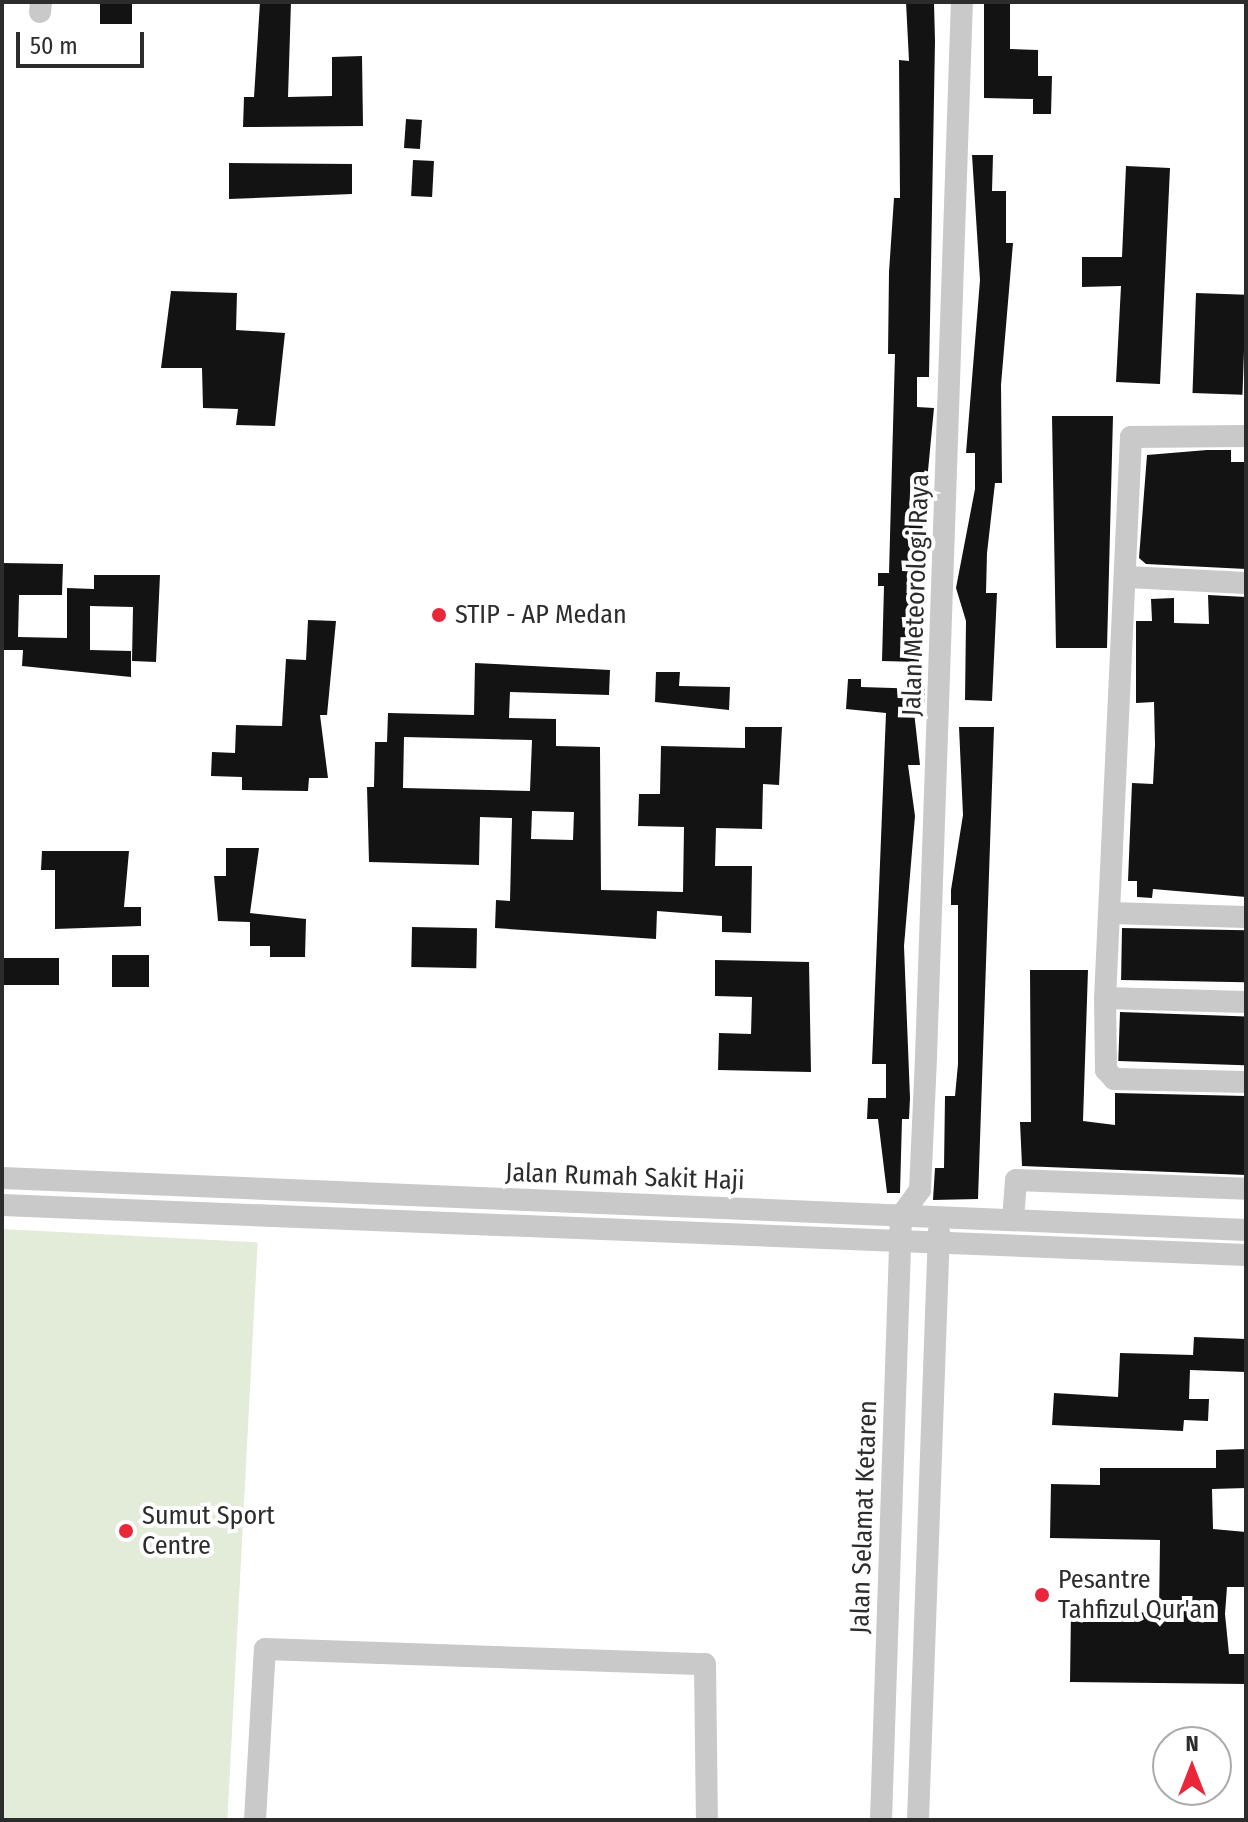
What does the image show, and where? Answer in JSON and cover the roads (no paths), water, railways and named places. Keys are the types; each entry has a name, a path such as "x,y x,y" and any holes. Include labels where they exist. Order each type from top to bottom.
{"street":[{"name":"Jalan Meteorologi Raya","path":"920,1190 962,2"},
{"path":"1246,436 1132,435 1128,577 1105,998 1106,1070 1117,1079 1246,1082"},
{"path":"1128,577 1246,583"},
{"path":"1110,913 1246,917"},
{"path":"1105,998 1246,1002"},
{"name":"Jalan Rumah Sakit Haji","path":"2,1178 1246,1230"},
{"path":"1013,1220 1016,1180 1246,1189"},
{"path":"901,1216 920,1190 939,1217 918,1820"},
{"name":"Jalan Rumah Sakit Haji","path":"2,1205 1246,1255"},
{"name":"Jalan Selamat Ketaren","path":"881,1820 901,1216"},
{"path":"255,1820 265,1649 705,1664 707,1820"},
{"path":"885,1738 921,1738"}],"place":[{"name":"STIP - AP Medan","path":"439,615"},
{"name":"Sumut Sport Centre","path":"126,1531"},
{"name":"Pesantre Tahfizul Qur'an","path":"1042,1595"}]}
